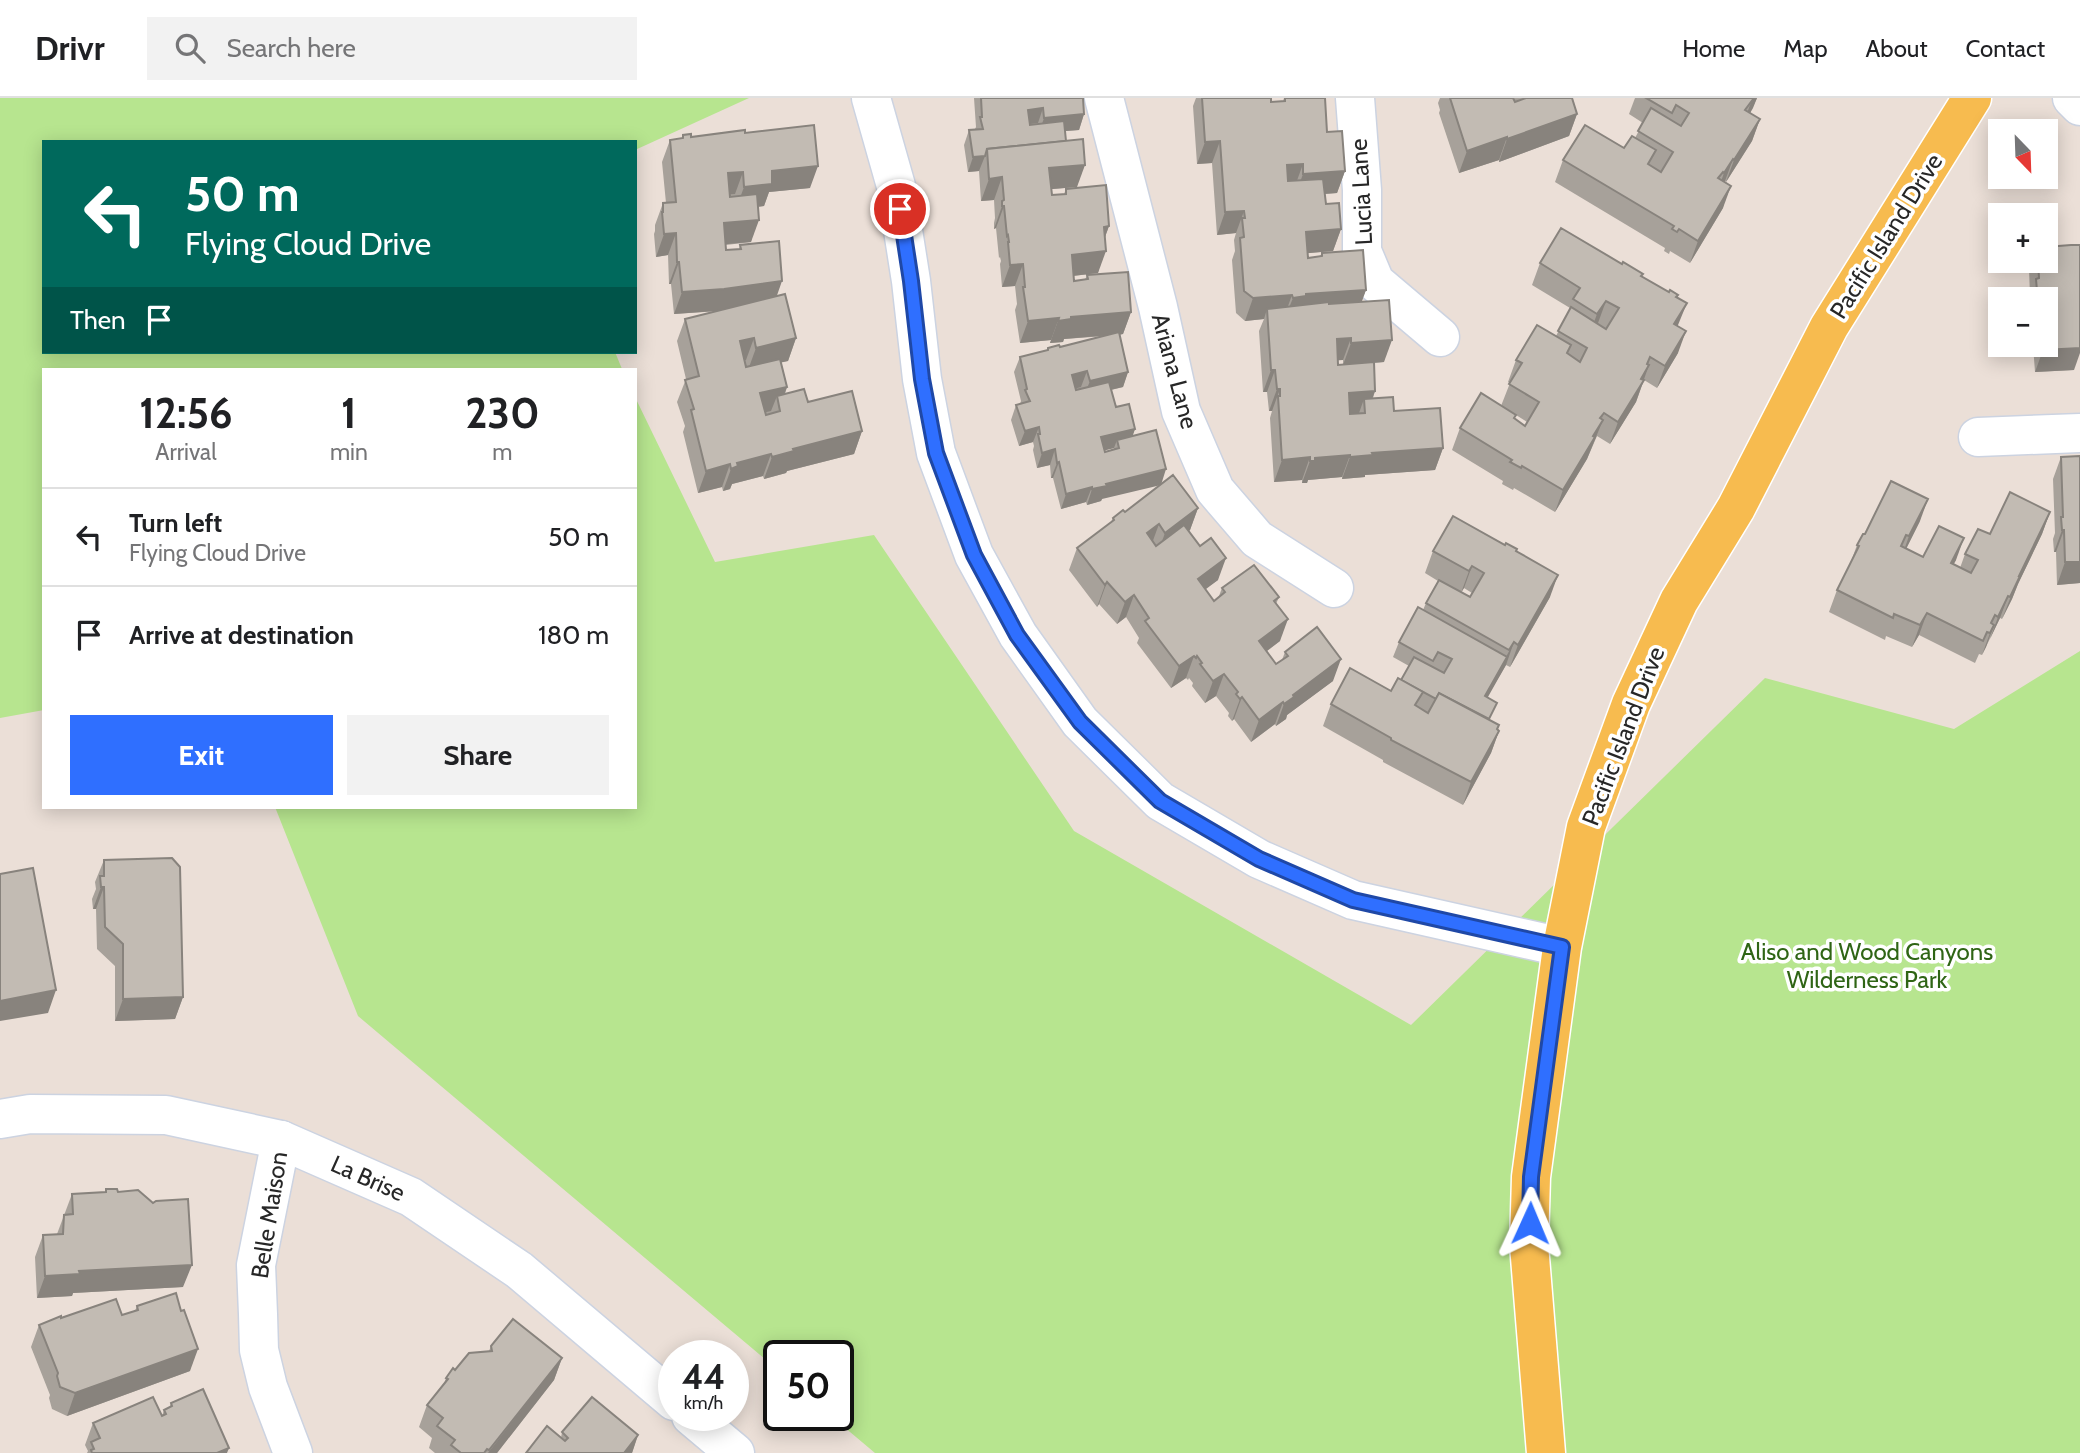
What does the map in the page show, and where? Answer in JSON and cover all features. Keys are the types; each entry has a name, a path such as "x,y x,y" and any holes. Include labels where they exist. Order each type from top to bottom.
{"main road":[{"name":"Pacific Island Drive","path":"1546,1453 1530,1245 1531,1177 1562,947 1586,827 1631,704 1679,601 1736,509 1829,327 1972,98"}],"street":[{"path":"871,98 896,186 911,281 922,379 936,453 974,555 1017,635 1080,722 1160,801 1259,859 1353,900 1562,947"},
{"name":"Ariana Lane","path":"1104,98 1158,307 1181,411 1215,490 1257,539 1334,588"},
{"name":"Lucia Lane","path":"1355,98 1362,190 1362,251 1375,282 1440,337"},
{"path":"2072,98 2080,106"},
{"path":"1978,438 2080,433"},
{"name":"La Brise","path":"0,1119 30,1114 166,1115 281,1140 422,1204 519,1270 658,1387"},
{"name":"Belle Maison","path":"281,1140 256,1265 259,1350 268,1387 293,1453"},
{"path":"709,1431 735,1453"}],"green space":[{"path":"0,98 749,98 637,149 637,140 42,140 42,354 616,354 622,368 42,368 42,710 0,718"},
{"name":"Aliso and Wood Canyons Wilderness Park","path":"637,401 715,562 874,535 1074,831 1411,1025 1765,678 1954,729 2080,651 2080,1453 875,1453 849,1431 854,1431 854,1340 763,1340 763,1358 749,1346 749,1340 742,1340 358,1016 276,809 637,809"}],"building":[{"path":"981,98 1083,98 1084,114 1044,118 1043,108 1028,110 1030,125 1064,121 1066,141 987,149 985,156 973,157 969,130 983,129 980,117"},
{"path":"1202,98 1271,98 1271,102 1285,101 1285,98 1325,98 1327,132 1342,131 1345,171 1303,174 1303,164 1287,165 1288,181 1323,179 1326,204 1339,203 1341,229 1306,232 1308,258 1322,256 1322,253 1363,250 1366,290 1306,294 1293,298 1292,295 1253,298 1244,291 1240,238 1244,237 1244,211 1225,212 1220,141 1205,142"},
{"path":"1450,98 1513,98 1515,102 1526,98 1572,98 1577,114 1467,151"},
{"path":"1646,98 1754,98 1745,110 1760,119 1734,160 1718,178 1731,186 1698,241 1679,229 1677,232 1672,229 1674,226 1563,160 1585,125 1624,148 1632,136 1656,150 1648,164 1661,172 1673,152 1638,131 1651,108 1681,126 1689,113 1676,105 1672,113"},
{"path":"814,125 818,166 772,171 772,184 744,187 743,172 728,173 730,197 757,194 759,220 724,223 726,250 741,249 740,245 779,241 782,281 682,292 676,233 664,234 662,212 663,203 676,202 670,140 691,134 691,137"},
{"path":"1083,139 1085,165 1049,168 1052,195 1066,194 1066,189 1106,185 1109,226 1104,227 1106,251 1072,255 1074,281 1088,279 1087,275 1128,272 1131,312 1071,317 1058,321 1059,318 1028,321 1023,264 1010,265 1002,206 1002,177 989,179 987,149"},
{"path":"1561,228 1622,264 1623,262 1687,303 1674,324 1686,331 1665,366 1650,357 1647,364 1649,365 1641,379 1644,380 1618,422 1604,413 1600,418 1603,420 1593,436 1595,437 1563,490 1510,462 1512,460 1460,428 1481,393 1516,415 1514,418 1525,426 1539,402 1509,384 1522,363 1516,360 1537,325 1571,345 1567,353 1580,362 1587,348 1558,331 1571,307 1606,329 1619,308 1606,301 1597,314 1573,299 1580,288 1540,263"},
{"path":"2080,245 2080,348 2058,349 2058,287 2037,287 2039,273 2058,273 2058,246"},
{"path":"785,294 796,338 756,348 754,338 740,341 746,367 780,359 787,387 760,393 766,415 780,411 777,396 804,389 808,402 852,391 862,431 772,457 771,454 737,463 738,466 731,469 730,464 706,471 691,410 694,409 685,380 699,376 685,319"},
{"path":"1389,300 1392,340 1351,343 1351,338 1337,339 1338,365 1374,362 1375,391 1349,393 1350,414 1365,413 1364,399 1393,397 1394,411 1440,408 1443,448 1315,458 1315,461 1310,461 1310,457 1282,460 1278,396 1280,389 1277,389 1275,370 1271,370 1267,309 1329,302"},
{"path":"1119,332 1128,372 1090,381 1087,371 1072,375 1076,390 1109,382 1116,407 1129,404 1135,429 1101,437 1105,452 1119,448 1117,440 1156,430 1166,469 1106,484 1107,486 1066,494 1055,449 1042,453 1039,427 1025,431 1016,405 1030,401 1025,390 1027,389 1020,357"},
{"path":"2080,456 2080,562 2065,562 2061,517 2061,457"},
{"path":"1173,475 1198,508 1165,533 1159,524 1147,533 1156,546 1184,525 1200,546 1211,538 1226,558 1198,579 1214,601 1225,592 1222,588 1254,565 1279,597 1274,601 1288,619 1259,641 1276,664 1288,656 1285,652 1317,627 1341,659 1293,695 1294,697 1259,720 1242,697 1240,699 1236,694 1238,692 1224,674 1213,681 1197,656 1179,666 1145,621 1149,618 1134,595 1125,602 1107,582 1105,585 1077,548 1123,510 1125,512"},
{"path":"1891,481 1928,499 1901,546 1923,557 1939,526 1964,538 1951,563 1971,573 1978,560 1965,554 1978,529 1990,534 2010,492 2050,512 2010,597 2008,596 1998,617 1995,615 1991,623 1994,625 1983,641 1927,613 1920,625 1894,614 1893,618 1837,590"},
{"path":"1453,516 1517,549 1516,551 1558,575 1518,645 1514,642 1509,650 1426,603 1439,580 1470,597 1484,573 1472,566 1469,571 1433,551"},
{"path":"1418,607 1507,657 1485,696 1497,703 1489,719 1439,693 1436,699 1401,680 1414,657 1444,673 1452,659 1438,652 1433,661 1399,642"},
{"path":"1350,668 1391,691 1398,678 1423,692 1415,705 1428,713 1439,693 1499,725 1499,731 1471,782 1391,740 1331,704"},
{"path":"172,858 180,867 183,997 123,999 123,944 105,927 104,887 101,887 100,876 104,876 104,860"},
{"path":"33,868 56,990 0,1001 0,874"},
{"path":"106,1189 117,1189 118,1192 138,1190 153,1203 188,1199 192,1265 79,1271 80,1274 45,1276 43,1235 63,1234 64,1215 73,1214 72,1194 106,1192"},
{"path":"176,1293 198,1349 75,1393 60,1387 58,1373 39,1325 116,1299 122,1315 138,1310 137,1306"},
{"path":"513,1319 562,1358 489,1450 484,1453 461,1453 451,1445 455,1440 437,1426 443,1418 427,1405 448,1379 446,1378 453,1368 455,1370 469,1353 492,1351 491,1346"},
{"path":"203,1389 229,1448 217,1453 92,1453 91,1450 94,1449 91,1442 100,1438 93,1423 153,1397 162,1416 166,1414 164,1410 172,1406 171,1403"},
{"path":"592,1397 638,1435 624,1453 526,1453 547,1426 565,1441 568,1438 562,1432"}],"route":[{"path":"900,209 922,379 936,453 974,555 1017,635 1080,722 1160,801 1259,859 1353,900 1562,947 1531,1177 1530,1223"}]}
